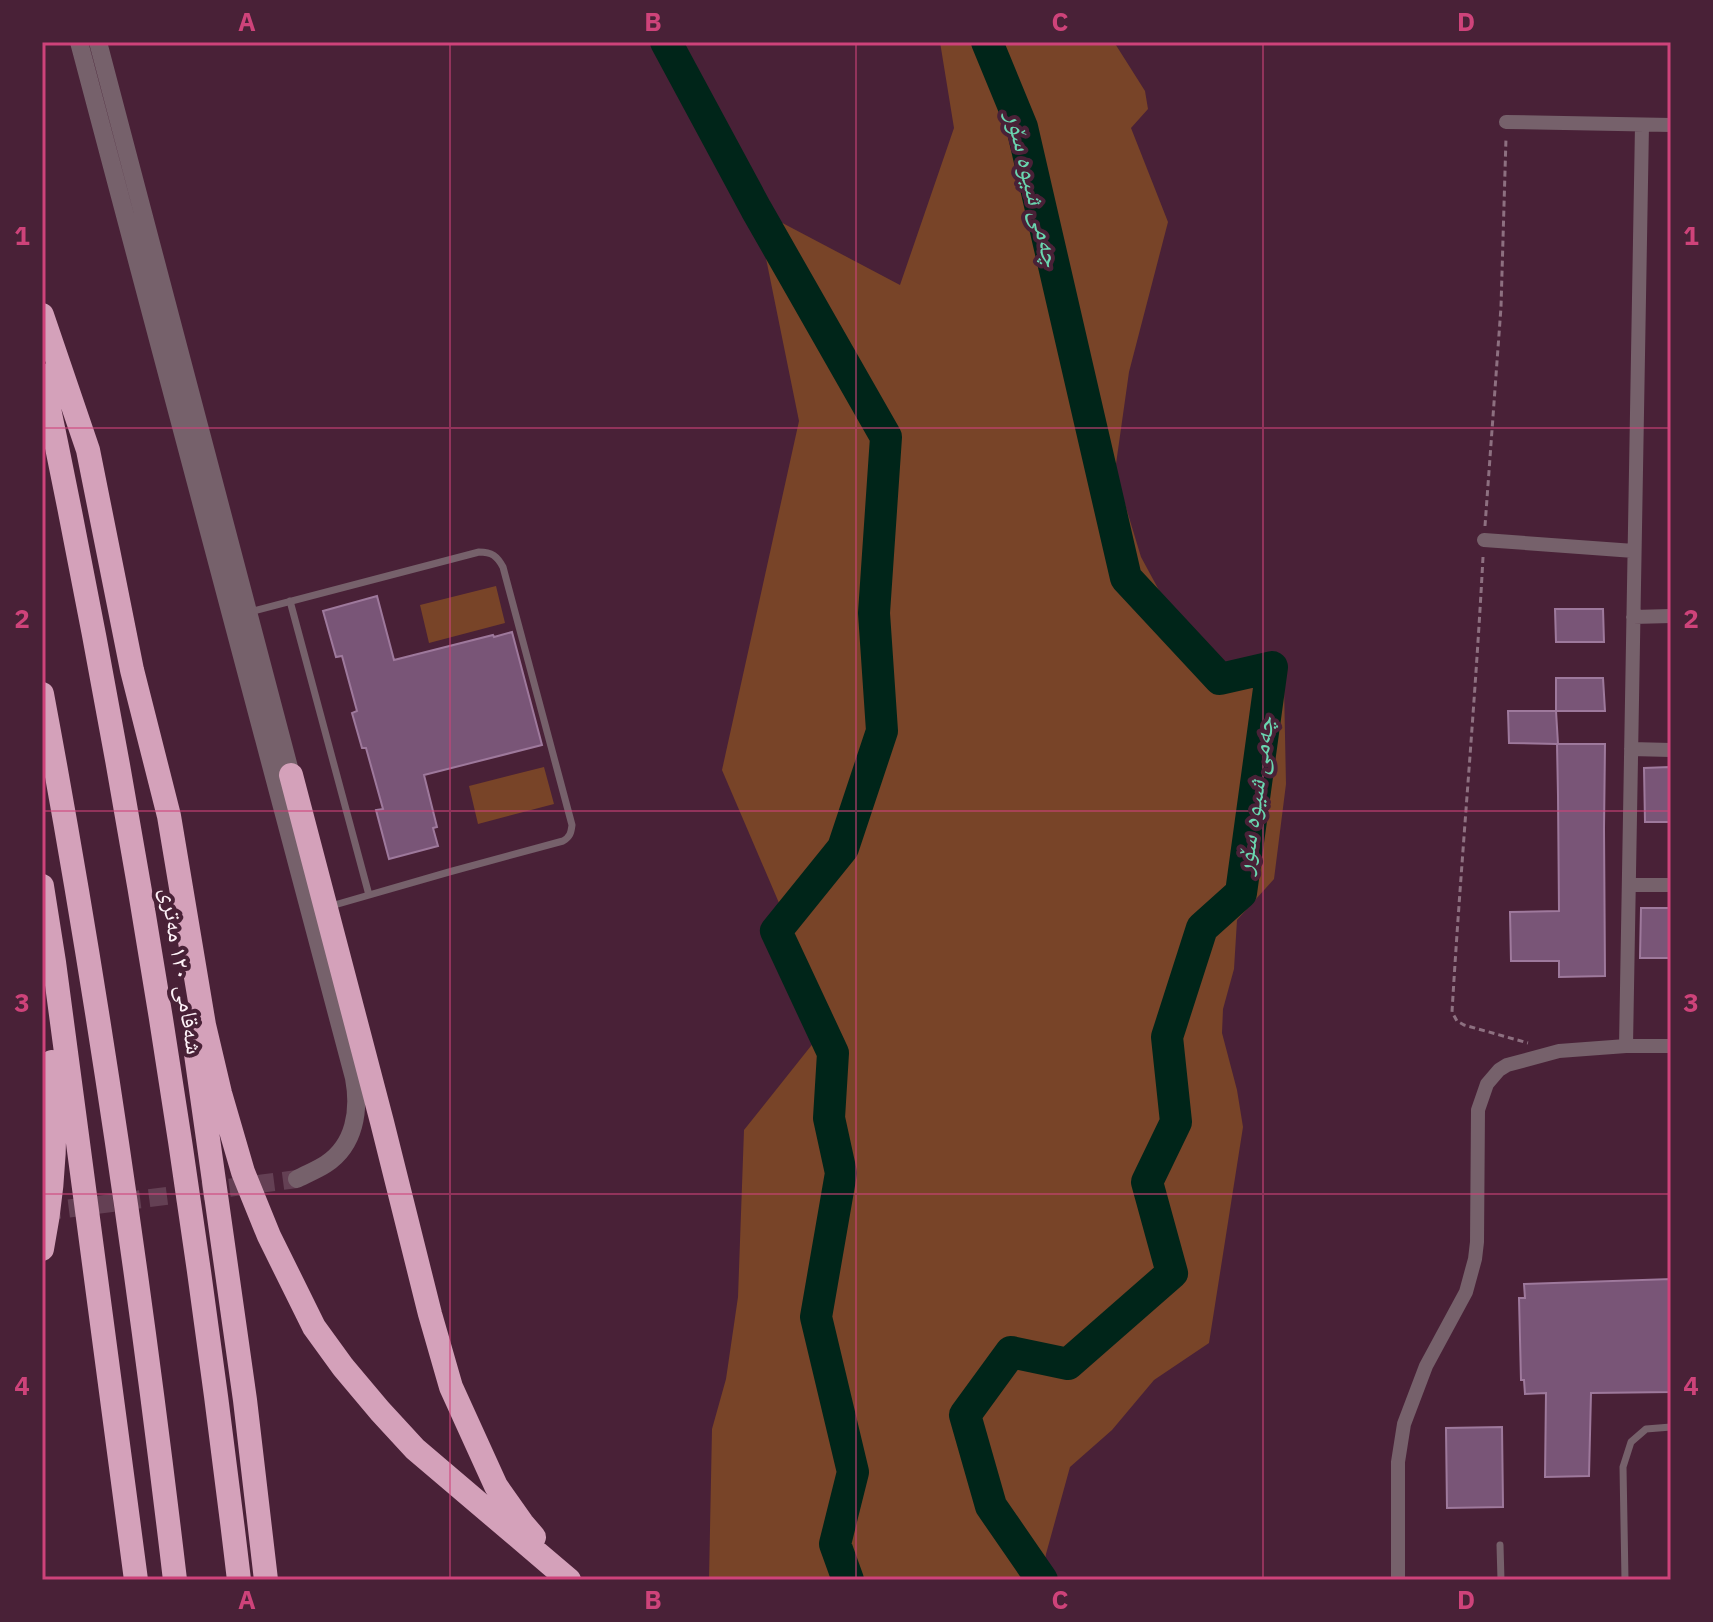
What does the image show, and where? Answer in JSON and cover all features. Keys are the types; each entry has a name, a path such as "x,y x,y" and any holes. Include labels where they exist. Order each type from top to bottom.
{"highway":[{"path":"42,315 88,450 176,915 245,1400 266,1580"},
{"name":"شەقامی ١٢٠ مەتری","path":"42,375 87,596 156,983 213,1370 239,1580"},
{"path":"132,670 169,816 204,1025 220,1093 243,1172 288,1277 314,1327 343,1367 415,1449 571,1580"},
{"path":"42,694 92,976 120,1158 175,1580"},
{"path":"291,775 451,1387 496,1486 522,1523 571,1580"},
{"path":"42,886 136,1580"},
{"path":"42,956 54,1089 49,1211 42,1249"}],"street":[{"path":"79,42 354,1078 356,1113 345,1144 325,1165 297,1179"},
{"path":"98,42 291,775"},
{"path":"1506,122 1671,125"},
{"path":"1626,1046 1642,125"},
{"path":"1484,540 1634,551"},
{"path":"1633,617 1671,616"},
{"path":"1631,749 1671,750"},
{"path":"1629,885 1671,885"},
{"path":"1398,1580 1398,1462 1404,1424 1426,1366 1466,1292 1475,1259 1478,1110 1487,1084 1507,1065 1559,1051 1671,1046"}],"lane":[{"path":"248,613 479,552 490,552 498,558 507,582 572,825 571,833 563,841 326,908"},
{"path":"290,601 369,895"},
{"path":"1625,1580 1623,1467 1631,1442 1646,1429 1671,1427"},
{"path":"1500,1545 1501,1580"}],"path":[{"path":"1506,122 1501,307 1452,1012 1457,1021 1464,1025 1559,1051"}],"shaded area":[{"path":"940,42 1114,42 1145,91 1148,109 1131,128 1168,222 1129,372 1115,471 1141,557 1194,655 1284,686 1286,784 1274,879 1237,920 1234,969 1223,1009 1222,1033 1243,1127 1209,1343 1154,1380 1112,1430 1070,1467 1042,1580 709,1580 712,1429 726,1379 738,1297 744,1130 830,1022 722,770 799,421 756,209 900,285 954,128"},
{"path":"496,586 505,623 429,643 420,605"},
{"path":"544,767 554,804 478,824 469,786"}],"building":[{"path":"377,596 394,660 512,632 542,745 424,775 437,827 433,828 438,846 389,859 376,810 383,809 366,748 362,748 352,713 357,711 342,656 336,657 323,611"},
{"path":"1555,609 1603,609 1604,642 1556,642"},
{"path":"1556,678 1603,678 1605,711 1556,711"},
{"path":"1508,711 1556,711 1558,744 1605,744 1605,976 1559,977 1559,961 1511,961 1510,912 1559,911 1558,795 1557,744 1509,743"},
{"path":"1669,767 1671,822 1645,822 1644,768"},
{"path":"1641,908 1671,908 1671,958 1640,958"},
{"path":"1671,1279 1671,1392 1591,1393 1589,1476 1545,1477 1546,1393 1525,1394 1524,1380 1521,1380 1519,1298 1525,1298 1524,1284"},
{"path":"1502,1427 1503,1507 1447,1508 1446,1428"}],"waterway":[{"path":"666,42 756,209 886,437 874,613 882,731 843,848 776,931 833,1053 829,1118 841,1173 816,1317 853,1472 835,1544 848,1580"},
{"name":"چەمی شیوە سۆر","path":"987,42 1022,127 1126,578 1220,679 1272,667 1241,893 1202,928 1167,1037 1176,1122 1147,1182 1172,1273 1068,1364 1011,1352 965,1415 991,1506 1042,1580"}],"tunnel":[{"path":"42,1212 297,1179"}]}
